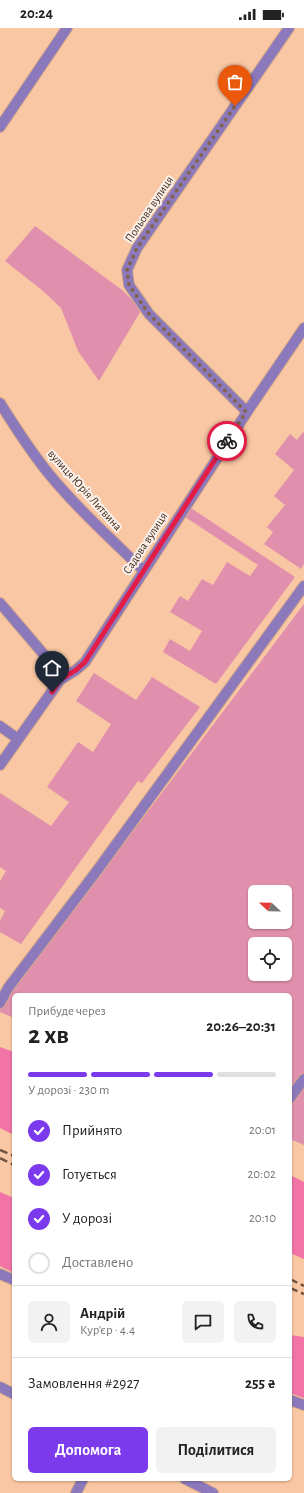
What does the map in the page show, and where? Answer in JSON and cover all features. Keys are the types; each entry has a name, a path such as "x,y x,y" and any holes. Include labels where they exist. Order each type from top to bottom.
{"street":[{"path":"0,127 67,28"},
{"name":"Польова вулиця","path":"246,412 149,314 129,285 127,270 137,248 289,28"},
{"name":"Садова вулиця","path":"0,765 60,680 76,670 85,662 246,412 304,328"},
{"name":"вулиця Юрія Литвина","path":"0,403 16,428 49,473 95,523 143,570"},
{"path":"0,1003 8,988 96,872 304,586"},
{"path":"0,603 46,657 60,680"},
{"path":"0,726 18,739"},
{"path":"292,1095 304,1078"},
{"path":"0,1274 12,1279"},
{"path":"0,1387 12,1393"},
{"path":"292,1401 304,1406"},
{"path":"76,1493 82,1481"},
{"path":"189,1481 213,1493"}],"shaded area":[{"path":"35,226 122,290 142,309 99,381 78,351 61,308 43,291 5,261"},
{"path":"304,431 304,564 301,569 264,544 273,532 267,527 285,505 274,496 294,470 275,454 290,434 297,440"},
{"path":"191,508 295,577 216,684 163,652 170,639 190,651 202,631 170,612 180,596 188,601 202,579 213,585 227,562 250,576 258,565 185,517"},
{"path":"304,604 304,1145 292,1140 292,993 12,993 12,1017 0,1012 0,1008"},
{"path":"94,673 136,700 152,677 200,707 142,783 138,781 21,944 0,932 0,921 5,911 0,908 0,881 6,871 0,867 0,793 51,826 69,802 47,787 78,742 93,752 111,724 76,701"},
{"path":"0,1047 12,1051 12,1134 0,1128"},
{"path":"292,1176 304,1182 304,1259 292,1254"},
{"path":"0,1192 12,1197 12,1272 0,1266"},
{"path":"292,1335 304,1337 304,1398 292,1394"}],"railway":[{"path":"0,1150 12,1155"},
{"path":"0,1158 12,1164"},
{"path":"292,1280 304,1286"},
{"path":"292,1289 304,1294"}],"way so far":[{"path":"227,441 246,412 149,314 129,285 127,270 137,248 235,106"}],"route":[{"path":"52,692 60,680 76,670 85,662 227,441"}]}
